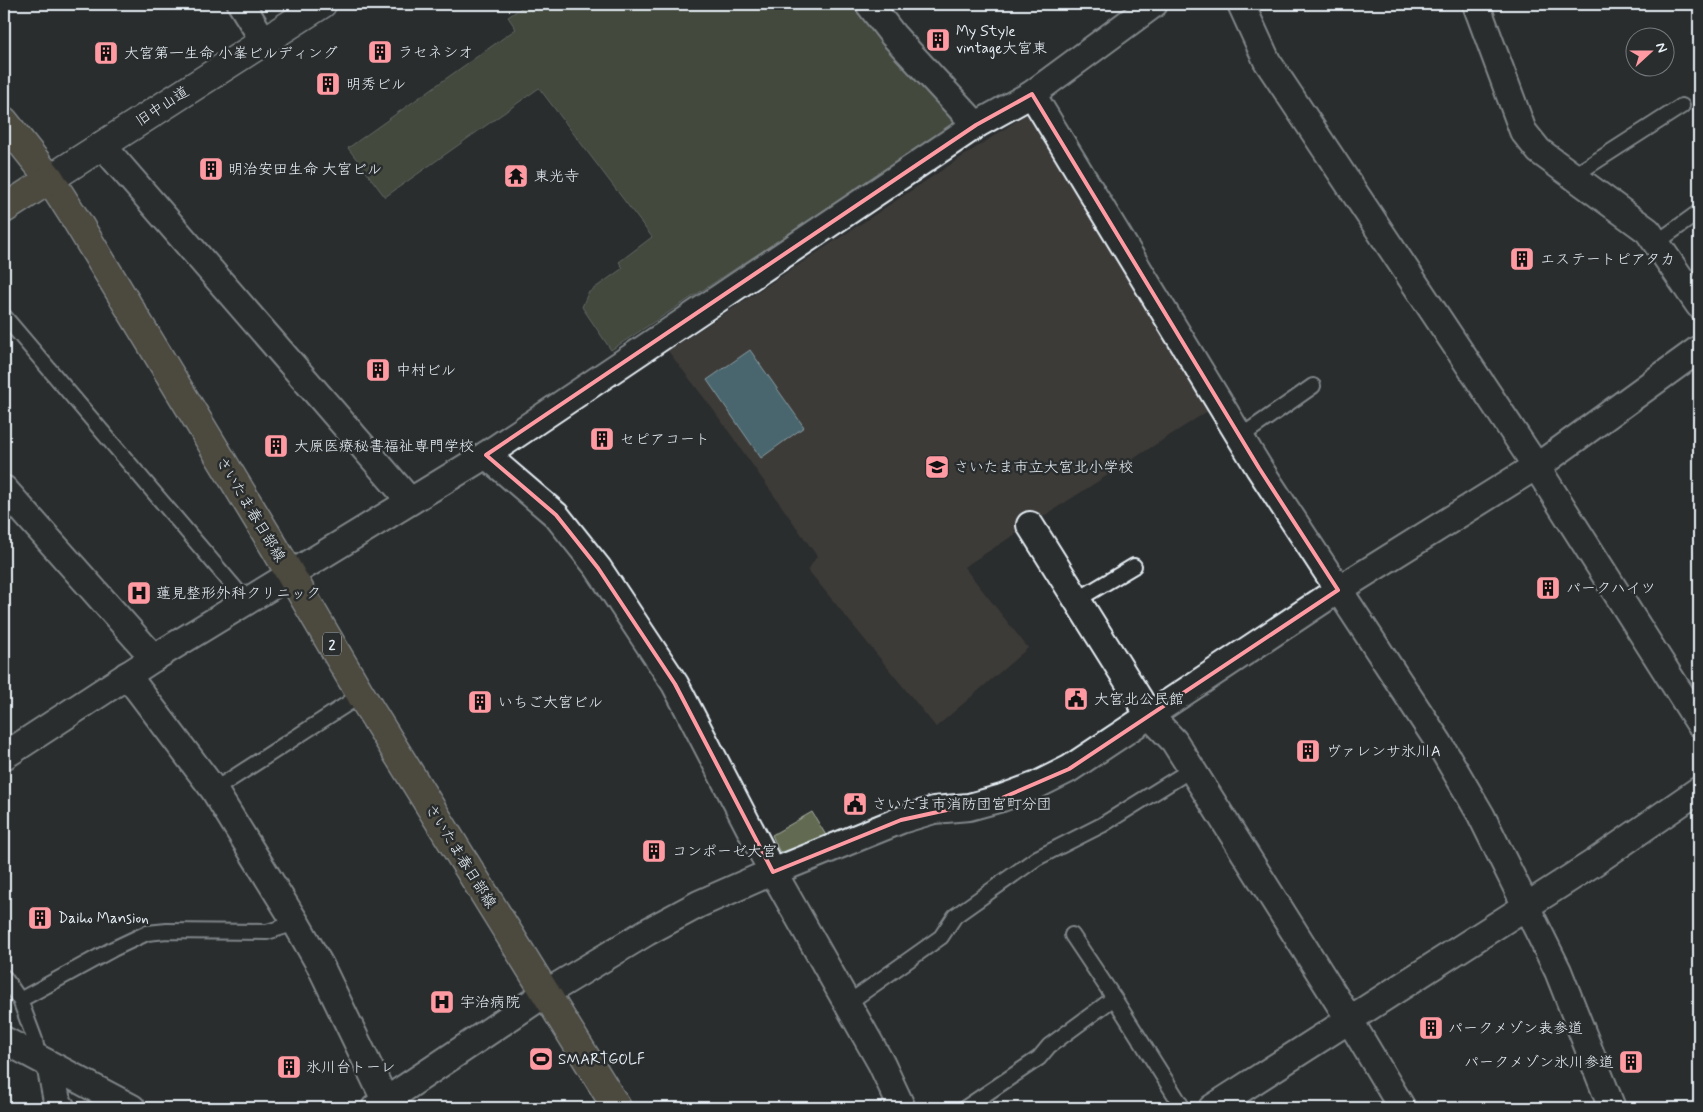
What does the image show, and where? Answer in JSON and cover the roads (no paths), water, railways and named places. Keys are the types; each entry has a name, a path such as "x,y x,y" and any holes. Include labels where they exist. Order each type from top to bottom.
{"main road":[{"name":"旧中山道","path":"4,209 322,4"},
{"name":"さいたま春日部線","path":"4,121 50,179 291,575 361,695 617,1108"}],"street":[{"path":"241,4 264,41"},
{"path":"869,4 893,35 976,125"},
{"path":"4,756 154,658 486,455 976,125 1032,94 1154,4"},
{"path":"1241,4 1267,61 1536,466 1699,723"},
{"path":"1476,4 1523,131 1539,151 1648,231 1699,306"},
{"path":"1032,94 1240,437 1439,743 1481,815 1558,971 1612,1108"},
{"path":"102,145 410,501"},
{"path":"127,675 214,790 296,923 321,967 380,1104 546,993 647,932 699,904 901,820 934,810 969,807 1002,798 1037,785 1069,769 1338,590 1549,458 1699,349"},
{"path":"486,455 556,515 598,568 675,684 773,872 881,1063 902,1108"},
{"path":"4,489 154,658"},
{"path":"1030,526 1149,715 1174,741 1192,769 1349,1019 1402,1108"},
{"path":"1212,1108 1697,797"},
{"path":"4,1040 132,1108"},
{"path":"44,1061 62,1108"}],"lane":[{"path":"1573,176 1682,106"},
{"path":"1656,243 1699,212"},
{"path":"4,316 247,602"},
{"path":"1240,437 1314,386"},
{"path":"1077,600 1134,566"},
{"path":"214,790 361,695"},
{"path":"848,1003 941,937 955,916 1037,858 1102,825 1192,769"},
{"path":"20,1000 113,949 147,934 167,931 267,932 296,923"},
{"path":"1072,935 1183,1108"},
{"path":"4,977 20,1000 44,1061"},
{"path":"965,1108 1039,1058 1049,1046 1114,998"}],"water":[{"path":"750,350 804,427 761,458 707,380"}],"place":[{"name":"My Style vintage大宮東","path":"938,40"},
{"name":"ラセネシオ","path":"380,52"},
{"name":"大宮第一生命 小峯ビルディング","path":"106,53"},
{"name":"明秀ビル","path":"328,84"},
{"name":"明治安田生命 大宮ビル","path":"211,169"},
{"name":"東光寺","path":"516,176"},
{"name":"エステートピアタカ","path":"1522,259"},
{"name":"中村ビル","path":"378,370"},
{"name":"セピアコート","path":"602,439"},
{"name":"大原医療秘書福祉専門学校","path":"276,446"},
{"name":"さいたま市立大宮北小学校","path":"937,467"},
{"name":"パークハイツ","path":"1548,588"},
{"name":"蓮見整形外科クリニック","path":"139,593"},
{"name":"大宮北公民館","path":"1076,699"},
{"name":"いちご大宮ビル","path":"480,702"},
{"name":"ヴァレンサ氷川A","path":"1308,751"},
{"name":"さいたま市消防団宮町分団","path":"855,804"},
{"name":"コンポーゼ大宮","path":"654,851"},
{"name":"Daiho Mansion","path":"40,918"},
{"name":"宇治病院","path":"442,1002"},
{"name":"パークメゾン表参道","path":"1431,1028"},
{"name":"SMARTGOLF","path":"541,1059"},
{"name":"パークメゾン氷川参道","path":"1631,1062"},
{"name":"氷川台トーレ","path":"289,1067"}]}
